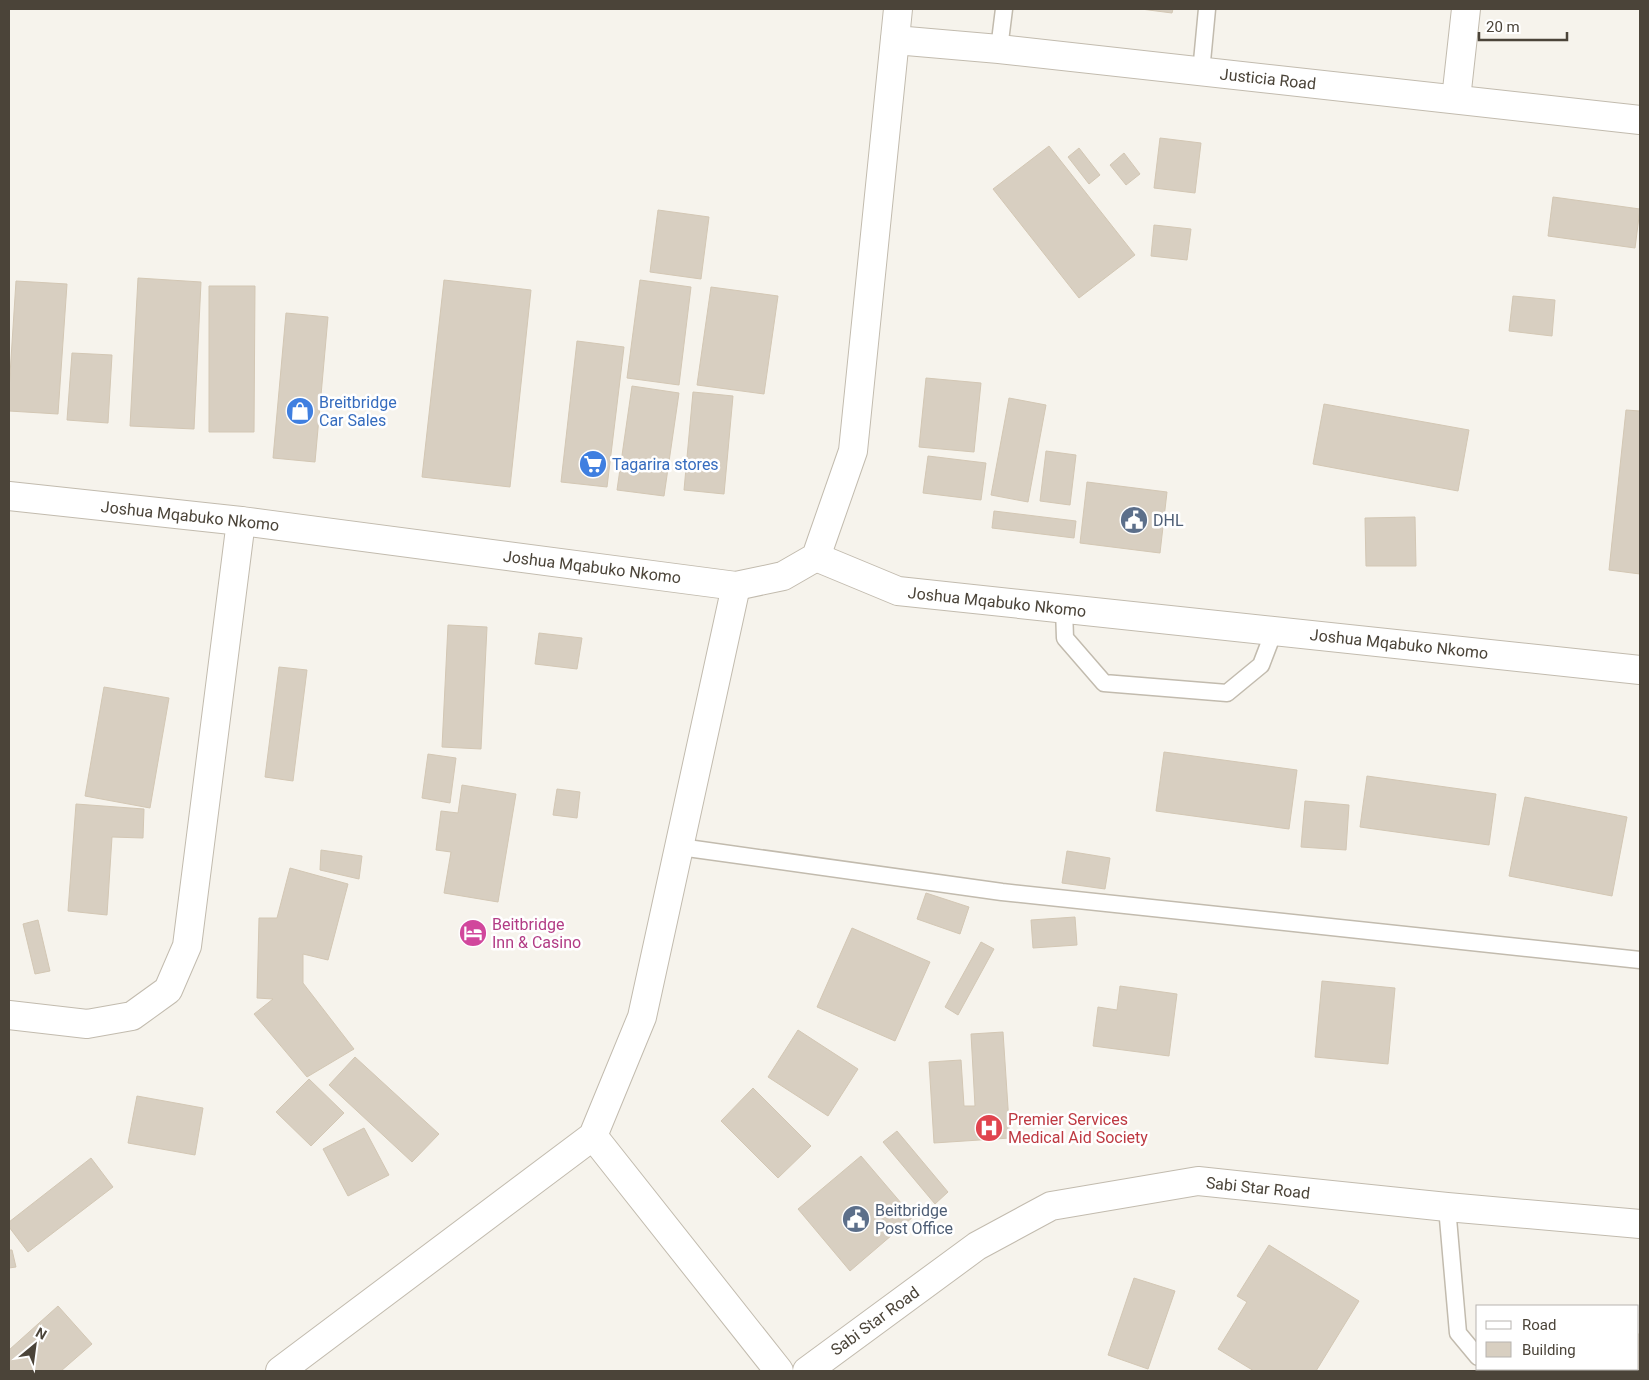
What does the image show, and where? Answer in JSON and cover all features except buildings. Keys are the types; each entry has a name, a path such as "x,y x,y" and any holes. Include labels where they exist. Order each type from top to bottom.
{"street":[{"path":"816,557 853,451 898,9"},
{"path":"1456,99 1466,9"},
{"name":"Justicia Road","path":"895,40 999,49 1640,120"},
{"name":"Joshua Mqabuko Nkomo","path":"9,496 242,521 736,586 783,576 816,557 898,591 1640,670"},
{"path":"9,1015 87,1024 132,1016 168,990 187,946 242,521"},
{"path":"280,1371 593,1136 642,1017 736,586"},
{"path":"593,1136 779,1371"},
{"name":"Sabi Star Road","path":"807,1371 977,1246 1051,1206 1198,1181 1447,1207 1640,1224"}],"lane":[{"path":"999,49 1004,9"},
{"path":"1201,72 1206,9"},
{"path":"1064,609 1065,638 1104,683 1227,693 1261,665 1274,631"},
{"path":"680,847 1002,892 1640,960"},
{"path":"1447,1207 1458,1333 1476,1355"}],"place":[{"name":"Breitbridge Car Sales","path":"300,411"},
{"name":"Tagarira stores","path":"593,464"},
{"name":"DHL","path":"1134,520"},
{"name":"Beitbridge Inn & Casino","path":"473,933"},
{"name":"Premier Services Medical Aid Society","path":"989,1128"},
{"name":"Beitbridge Post Office","path":"856,1219"}]}
